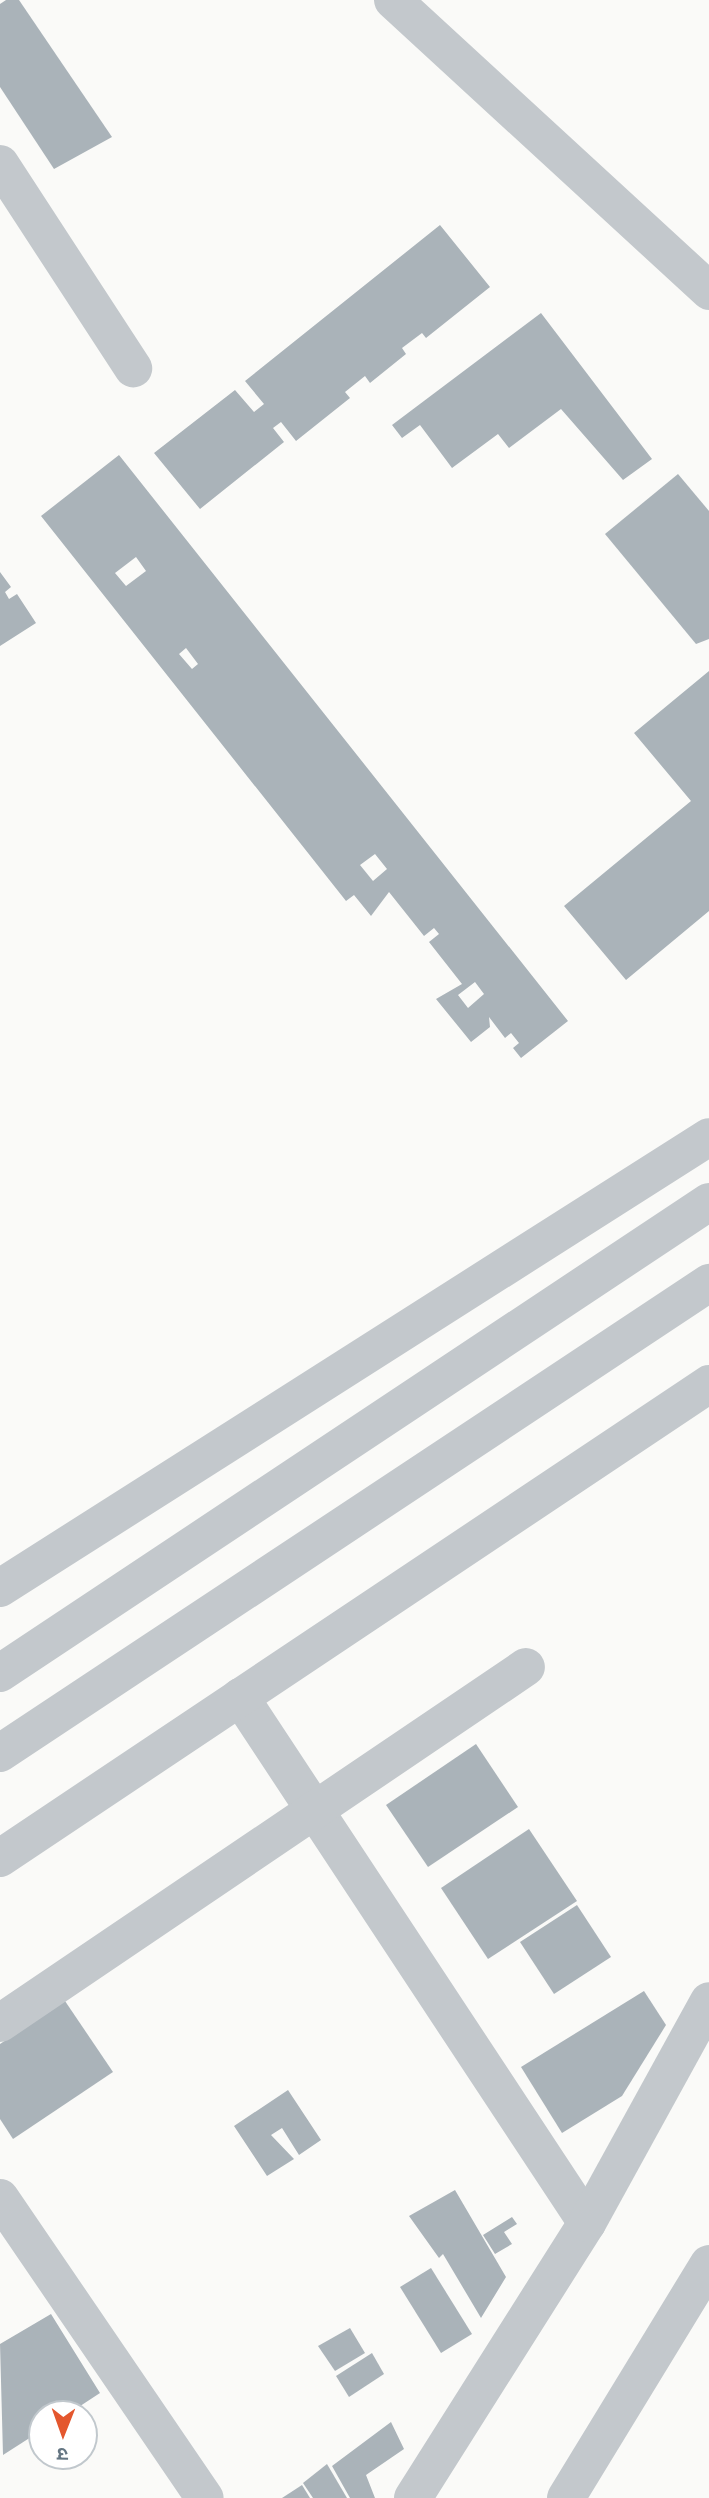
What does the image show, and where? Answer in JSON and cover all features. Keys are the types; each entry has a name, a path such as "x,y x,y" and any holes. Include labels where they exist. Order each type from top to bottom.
{"street":[{"path":"393,0 709,290"},
{"path":"0,164 133,368"},
{"path":"0,1588 709,1137"},
{"path":"0,1673 709,1202"},
{"path":"0,1753 709,1283"},
{"path":"0,1858 709,1384"},
{"path":"0,2024 313,1808 526,1667"},
{"path":"240,1697 587,2222"},
{"path":"413,2498 587,2222 709,2001"},
{"path":"0,2198 205,2498"},
{"path":"566,2498 709,2264"}],"building":[{"path":"6,0 19,0 112,137 54,169 0,87 0,4"},
{"path":"440,225 490,287 426,338 422,333 402,348 406,354 370,383 365,376 345,392 350,398 296,441 281,422 273,428 284,442 200,509 154,453 235,390 254,412 264,404 245,381"},
{"path":"541,313 652,459 623,480 561,409 509,448 498,434 452,468 420,425 402,438 392,425"},
{"path":"119,455 568,1021 521,1058 513,1048 519,1043 511,1033 505,1038 489,1017 490,1027 471,1042 436,999 462,984 429,942 439,934 434,928 424,936 389,892 371,916 354,895 346,901 41,516","holes":["136,557 146,571 126,586 115,573","186,648 198,664 192,669 179,654","375,854 387,869 373,881 360,865","475,982 484,994 468,1008 458,995"]},
{"path":"678,474 709,511 709,639 696,644 605,534"},
{"path":"0,572 11,587 5,592 9,599 17,594 36,623 0,646"},
{"path":"709,671 709,911 626,980 564,906 691,801 634,733"},
{"path":"476,1744 518,1807 428,1867 386,1805"},
{"path":"529,1829 577,1901 488,1959 441,1888"},
{"path":"577,1905 611,1957 554,1994 520,1942"},
{"path":"644,1991 666,2025 622,2096 562,2133 521,2067"},
{"path":"65,2001 113,2072 13,2139 0,2119 0,2044"},
{"path":"288,2090 321,2140 299,2155 282,2128 271,2135 294,2159 267,2176 234,2126"},
{"path":"455,2190 506,2277 481,2318 443,2254 439,2258 409,2216"},
{"path":"512,2217 517,2224 504,2232 512,2244 495,2254 483,2235"},
{"path":"431,2268 472,2334 441,2353 400,2287"},
{"path":"51,2314 100,2393 89,2400 28,2400 28,2439 3,2455 0,2344"},
{"path":"350,2328 365,2353 335,2371 318,2346"},
{"path":"372,2353 384,2374 349,2397 336,2376"},
{"path":"391,2422 404,2449 366,2475 375,2498 350,2498 332,2466"},
{"path":"327,2464 347,2498 313,2498 303,2483"},
{"path":"302,2485 310,2498 282,2498"}]}
